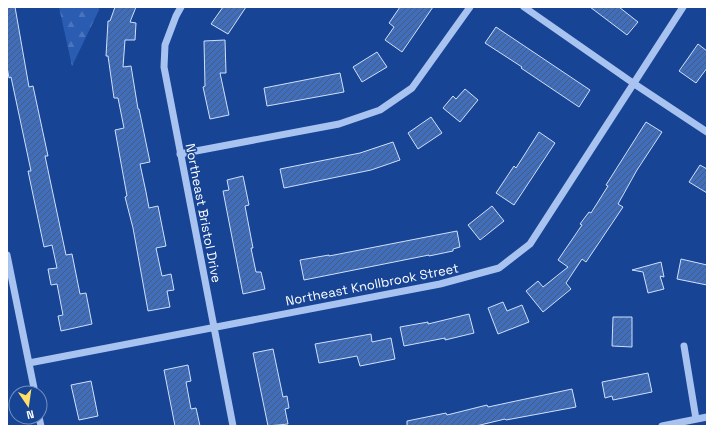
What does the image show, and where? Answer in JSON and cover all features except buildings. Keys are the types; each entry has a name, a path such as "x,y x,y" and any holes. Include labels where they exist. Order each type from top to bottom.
{"street":[{"name":"Northeast Bristol Drive","path":"181,7 165,45 164,67 233,426"},
{"path":"180,154 339,124 380,110 412,88 470,7"},
{"path":"524,7 633,84 707,132"},
{"name":"Northeast Knollbrook Street","path":"29,363 440,284 499,268 530,244 683,7"},
{"path":"7,255 33,385"},
{"path":"684,346 696,419"},
{"path":"662,426 707,417"}],"green space":[{"path":"59,7 99,7 99,10 72,66"}]}
